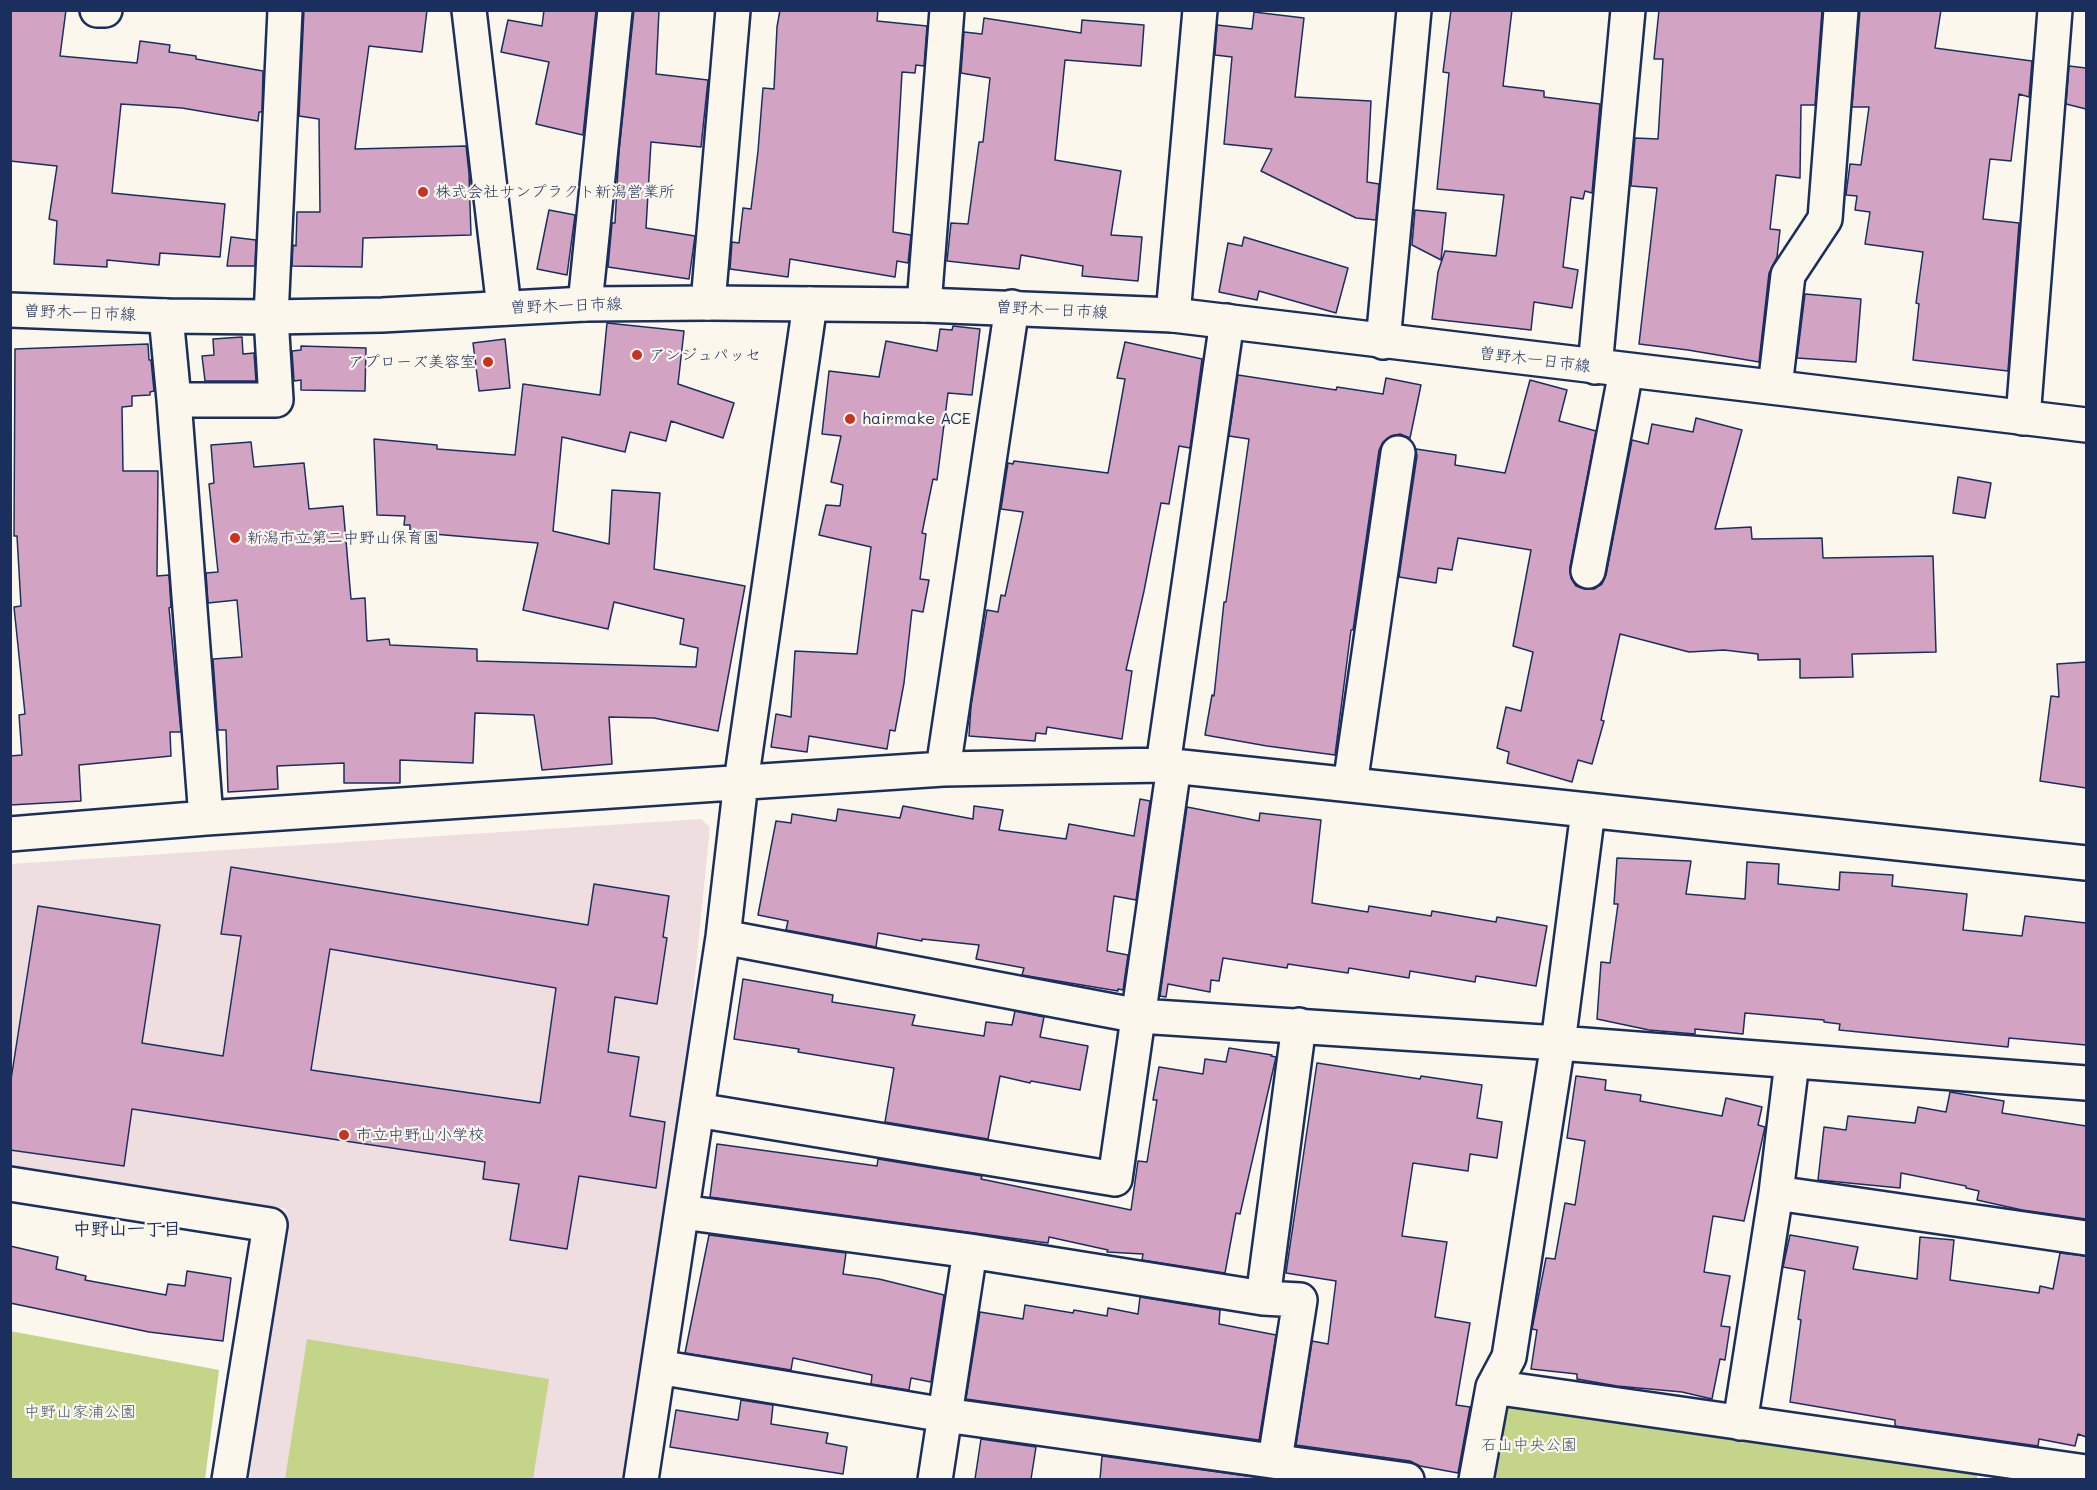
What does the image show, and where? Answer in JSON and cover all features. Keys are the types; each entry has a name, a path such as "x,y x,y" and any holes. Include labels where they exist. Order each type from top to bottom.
{"street":[{"path":"97,10 105,10"},
{"path":"174,400 276,400 272,317 285,10"},
{"path":"470,10 504,308"},
{"path":"585,304 615,10"},
{"path":"708,303 733,10"},
{"path":"924,305 947,10"},
{"path":"1173,315 1200,10"},
{"path":"1383,342 1414,10"},
{"path":"1588,571 1610,369 1628,10"},
{"path":"1775,387 1788,275 1825,219 1841,10"},
{"path":"2023,418 2055,10"},
{"name":"曽野木一日市線","path":"10,310 166,316 272,317 382,315 585,304 708,303 1012,307 1173,315 2086,425"},
{"path":"641,1479 723,937 741,782 810,304"},
{"path":"943,769 1012,307"},
{"path":"166,316 206,818"},
{"path":"697,1110 1115,1179 1139,1016 1227,321"},
{"path":"1350,784 1398,453"},
{"path":"10,834 206,818 943,769 1169,766 2086,863"},
{"path":"1476,1479 1493,1387 1509,1357 1558,1043 1588,811"},
{"path":"723,937 1139,1016 1558,1043 2086,1083"},
{"path":"1263,1298 1299,1025"},
{"path":"1740,1423 1776,1193 1792,1062"},
{"path":"10,1184 270,1225 229,1479"},
{"path":"1776,1193 2086,1238"},
{"path":"682,1212 970,1251 1263,1298 1300,1300 1275,1460"},
{"path":"934,1479 970,1251"},
{"path":"658,1367 945,1415 1407,1479"},
{"path":"1493,1387 1740,1423 1988,1469 2086,1472"}],"shaded area":[{"name":"市立中野山小学校","path":"701,819 710,827 682,1105 629,1479 249,1479 286,1209 11,1165 10,864"}],"green space":[{"name":"中野山家浦公園","path":"10,1331 219,1370 205,1479 11,1479"},
{"path":"307,1339 549,1379 533,1479 285,1479"},
{"name":"石山中央公園","path":"1500,1406 1977,1475 1977,1480 1489,1480"}],"building":[{"path":"10,10 66,10 60,56 137,63 140,41 170,45 169,52 196,56 196,59 263,71 262,112 259,112 258,121 182,108 121,104 112,193 225,204 220,257 160,253 159,265 107,260 107,267 54,264 57,221 49,219 57,166 10,161"},
{"path":"304,10 427,10 422,52 369,46 355,149 466,146 471,235 363,238 362,267 292,266 293,245 296,246 297,212 320,212 319,119 299,116"},
{"path":"544,10 596,10 583,135 536,124 549,62 501,52 508,20 542,26"},
{"path":"634,10 659,10 656,74 708,80 701,147 651,142 646,228 695,236 689,279 608,267 612,223 615,223 619,151"},
{"path":"780,10 878,10 877,21 927,26 924,66 916,65 915,73 902,72 893,232 911,235 908,263 897,261 895,277 790,259 788,277 730,269 732,242 739,243 743,208 751,209 763,88 774,89"},
{"path":"1451,10 1512,10 1503,86 1544,91 1544,97 1600,104 1592,193 1585,191 1583,199 1571,197 1563,267 1578,270 1572,308 1534,302 1531,330 1432,319 1438,272 1445,251 1496,256 1504,195 1437,189 1449,73 1443,72"},
{"path":"1659,10 1822,10 1815,105 1801,105 1800,178 1776,175 1770,229 1780,230 1777,257 1769,273 1759,362 1639,344 1657,188 1631,186 1635,138 1658,139 1663,59 1654,59"},
{"path":"1860,10 1941,10 1935,48 2032,61 2029,97 2019,94 2011,161 1990,159 1983,219 2019,223 2008,371 1913,360 1919,304 1916,303 1923,252 1865,244 1870,212 1855,210 1857,196 1846,195 1850,164 1861,165 1869,107 1852,107"},
{"path":"1254,12 1304,18 1295,97 1371,101 1367,182 1379,184 1376,220 1356,218 1261,171 1272,149 1224,144 1232,57 1215,55 1217,25 1252,29"},
{"path":"984,18 1081,33 1082,20 1144,25 1141,66 1065,60 1055,160 1121,171 1111,235 1142,237 1138,281 1082,276 1083,266 1021,255 1019,269 947,261 951,223 968,224 979,142 983,142 990,78 961,73 964,32 982,34"},
{"path":"2069,66 2086,68 2086,109 2066,104"},
{"path":"549,210 575,215 567,275 537,269"},
{"path":"1415,210 1446,213 1441,260 1412,245"},
{"path":"231,237 256,240 255,266 227,266"},
{"path":"1244,237 1348,268 1336,313 1259,291 1257,300 1219,292 1228,243 1242,246"},
{"path":"1805,294 1861,299 1856,362 1797,358"},
{"path":"607,323 684,331 678,384 734,403 723,438 671,421 666,441 630,432 625,452 562,437 553,531 609,544 612,490 660,493 654,569 745,586 718,731 654,718 609,717 612,764 542,770 534,715 475,713 473,763 400,760 400,783 344,783 344,763 277,766 278,789 228,792 226,730 218,730 213,659 242,657 237,600 208,603 206,573 218,572 209,484 214,483 211,445 251,442 254,467 304,463 309,509 343,506 351,599 365,598 367,641 389,639 390,645 477,649 477,661 696,667 698,648 680,644 684,619 614,602 608,629 523,610 538,543 410,532 410,525 404,525 405,516 377,515 374,439 437,445 437,449 515,455 523,384 600,395"},
{"path":"953,326 980,329 972,395 948,393 937,480 933,479 922,533 926,534 920,579 929,580 923,612 912,610 904,683 895,731 890,730 887,749 809,736 807,752 771,747 776,714 791,717 795,651 857,654 871,547 819,535 826,505 840,506 843,485 831,482 841,436 822,434 829,371 879,377 886,341 937,351 940,329 952,330"},
{"path":"242,337 243,354 254,353 256,381 205,381 202,356 214,355 213,339"},
{"path":"505,339 510,388 479,391 473,343"},
{"path":"1125,342 1202,359 1190,448 1179,446 1169,504 1161,503 1126,670 1132,671 1122,739 1047,727 1046,734 1036,733 1035,741 969,736 971,706 987,610 998,612 1001,595 1005,596 1023,512 1001,509 1008,463 1013,464 1014,461 1108,473 1125,379 1117,378"},
{"path":"148,344 154,391 150,392 150,395 132,396 132,406 122,407 123,471 158,471 157,576 169,575 171,607 169,608 181,732 170,732 171,756 79,765 81,801 10,805 10,756 22,755 19,715 25,714 14,607 21,606 17,536 14,536 15,349"},
{"path":"301,346 366,348 365,391 301,390 301,380 294,381 292,351 301,350"},
{"path":"1238,375 1336,390 1337,387 1383,394 1386,378 1421,385 1410,438 1400,434 1391,436 1383,442 1379,450 1353,630 1351,630 1335,755 1205,735 1212,695 1214,696 1224,602 1226,602 1249,439 1229,436"},
{"path":"1530,380 1567,390 1559,421 1596,431 1570,567 1571,578 1576,586 1594,589 1602,584 1606,575 1632,440 1648,444 1652,424 1693,432 1696,418 1742,430 1715,529 1751,527 1752,539 1822,538 1823,558 1933,556 1936,652 1852,654 1853,677 1800,678 1800,659 1758,660 1758,654 1724,650 1689,652 1620,634 1601,720 1604,721 1592,764 1578,760 1572,782 1507,763 1509,752 1497,748 1506,707 1521,711 1533,652 1513,646 1531,550 1458,538 1452,570 1438,568 1436,583 1399,577 1417,456 1416,449 1456,455 1455,465 1505,473"},
{"path":"1958,477 1991,483 1985,518 1953,513"},
{"path":"2086,662 2086,788 2040,781 2051,696 2059,697 2057,664"},
{"path":"1140,799 1150,801 1136,900 1114,896 1107,951 1128,955 1123,990 1022,975 1024,968 976,959 979,945 922,939 922,941 878,933 876,947 786,930 788,921 758,915 776,821 791,823 792,814 836,821 838,809 900,818 903,806 973,819 974,806 1003,810 999,830 1066,839 1069,824 1134,836"},
{"path":"1187,807 1259,821 1260,813 1321,820 1312,903 1368,912 1369,906 1431,916 1432,911 1496,922 1497,917 1547,926 1536,986 1476,976 1475,982 1410,971 1409,978 1349,968 1348,973 1288,964 1287,968 1223,958 1219,981 1211,980 1210,992 1168,984 1166,997 1160,996"},
{"path":"1617,858 1691,861 1686,894 1745,899 1747,862 1779,864 1778,884 1839,890 1840,872 1893,875 1892,886 1967,894 1963,930 2022,936 2025,916 2086,923 2086,1045 2009,1038 2008,1047 1839,1030 1840,1024 1824,1022 1824,1020 1745,1013 1743,1034 1695,1029 1695,1034 1649,1030 1597,1019 1601,962 1610,963 1618,904 1614,904"},
{"path":"231,867 588,925 594,884 669,896 663,937 667,938 657,1004 615,997 608,1052 639,1057 630,1116 665,1122 656,1188 579,1176 567,1249 510,1240 519,1184 483,1179 485,1162 132,1109 124,1166 10,1150 10,1086 38,906 160,925 142,1043 223,1056 241,936 221,934","holes":["330,949 556,988 540,1103 311,1070"]},
{"path":"743,979 833,995 832,1002 915,1015 912,1025 984,1036 986,1022 1012,1025 1015,1011 1044,1017 1040,1037 1088,1046 1080,1090 1000,1076 988,1139 885,1122 894,1068 734,1039"},
{"path":"1229,1048 1276,1057 1240,1214 1236,1213 1225,1273 1142,1260 1143,1254 1107,1252 1108,1250 1049,1237 1048,1243 710,1197 717,1144 877,1166 878,1159 982,1176 981,1179 1131,1210 1138,1161 1147,1162 1157,1100 1153,1100 1159,1067 1203,1074 1205,1059 1226,1062"},
{"path":"1317,1063 1420,1079 1421,1076 1482,1085 1477,1118 1502,1122 1497,1158 1470,1154 1468,1171 1413,1163 1402,1236 1447,1242 1435,1317 1470,1323 1456,1405 1470,1407 1458,1473 1420,1466 1410,1461 1296,1445 1312,1341 1328,1344 1336,1281 1286,1273"},
{"path":"1576,1076 1606,1080 1605,1090 1641,1095 1640,1101 1722,1116 1726,1098 1762,1107 1758,1125 1765,1127 1744,1221 1713,1216 1704,1272 1730,1276 1721,1326 1730,1327 1725,1360 1720,1359 1712,1399 1682,1392 1617,1386 1577,1379 1577,1374 1531,1369 1537,1330 1532,1329 1546,1258 1555,1259 1565,1203 1575,1205 1585,1141 1567,1138"},
{"path":"1950,1092 2004,1101 2002,1113 2086,1126 2086,1219 2022,1210 1977,1200 1979,1191 1966,1188 1966,1186 1901,1173 1900,1188 1818,1180 1824,1127 1846,1130 1848,1116 1915,1123 1918,1107 1946,1112"},
{"path":"709,1235 846,1253 843,1274 879,1279 944,1295 931,1382 911,1378 909,1390 871,1384 872,1375 793,1358 791,1370 685,1353"},
{"path":"1790,1235 1858,1247 1853,1269 1917,1279 1920,1237 1954,1240 1950,1280 2039,1293 2040,1286 2053,1289 2060,1253 2086,1256 2086,1437 2078,1434 2075,1446 2039,1439 2038,1446 1895,1426 1895,1420 1790,1402 1805,1271 1783,1267"},
{"path":"10,1246 58,1257 56,1269 86,1276 85,1280 166,1295 168,1284 185,1286 187,1271 231,1278 223,1341 149,1332 10,1303"},
{"path":"1140,1297 1220,1310 1219,1324 1276,1335 1259,1440 966,1399 980,1312 1023,1319 1025,1305 1107,1316 1108,1308 1138,1314"},
{"path":"741,1400 773,1405 771,1424 828,1433 826,1443 847,1447 843,1474 670,1447 676,1410 738,1420"},
{"path":"981,1439 1036,1447 1031,1479 975,1479"},
{"path":"1102,1456 1269,1479 1100,1479"}],"place":[{"name":"株式会社サンプラクト新潟営業所","path":"423,192"},
{"name":"アンジュパッセ","path":"637,355"},
{"name":"アプローズ美容室","path":"488,362"},
{"name":"hairmake ACE","path":"850,419"},
{"name":"新潟市立第二中野山保育園","path":"235,538"},
{"name":"市立中野山小学校","path":"344,1135"}],"district":[{"name":"中野山一丁目","path":"127,1229"}]}
